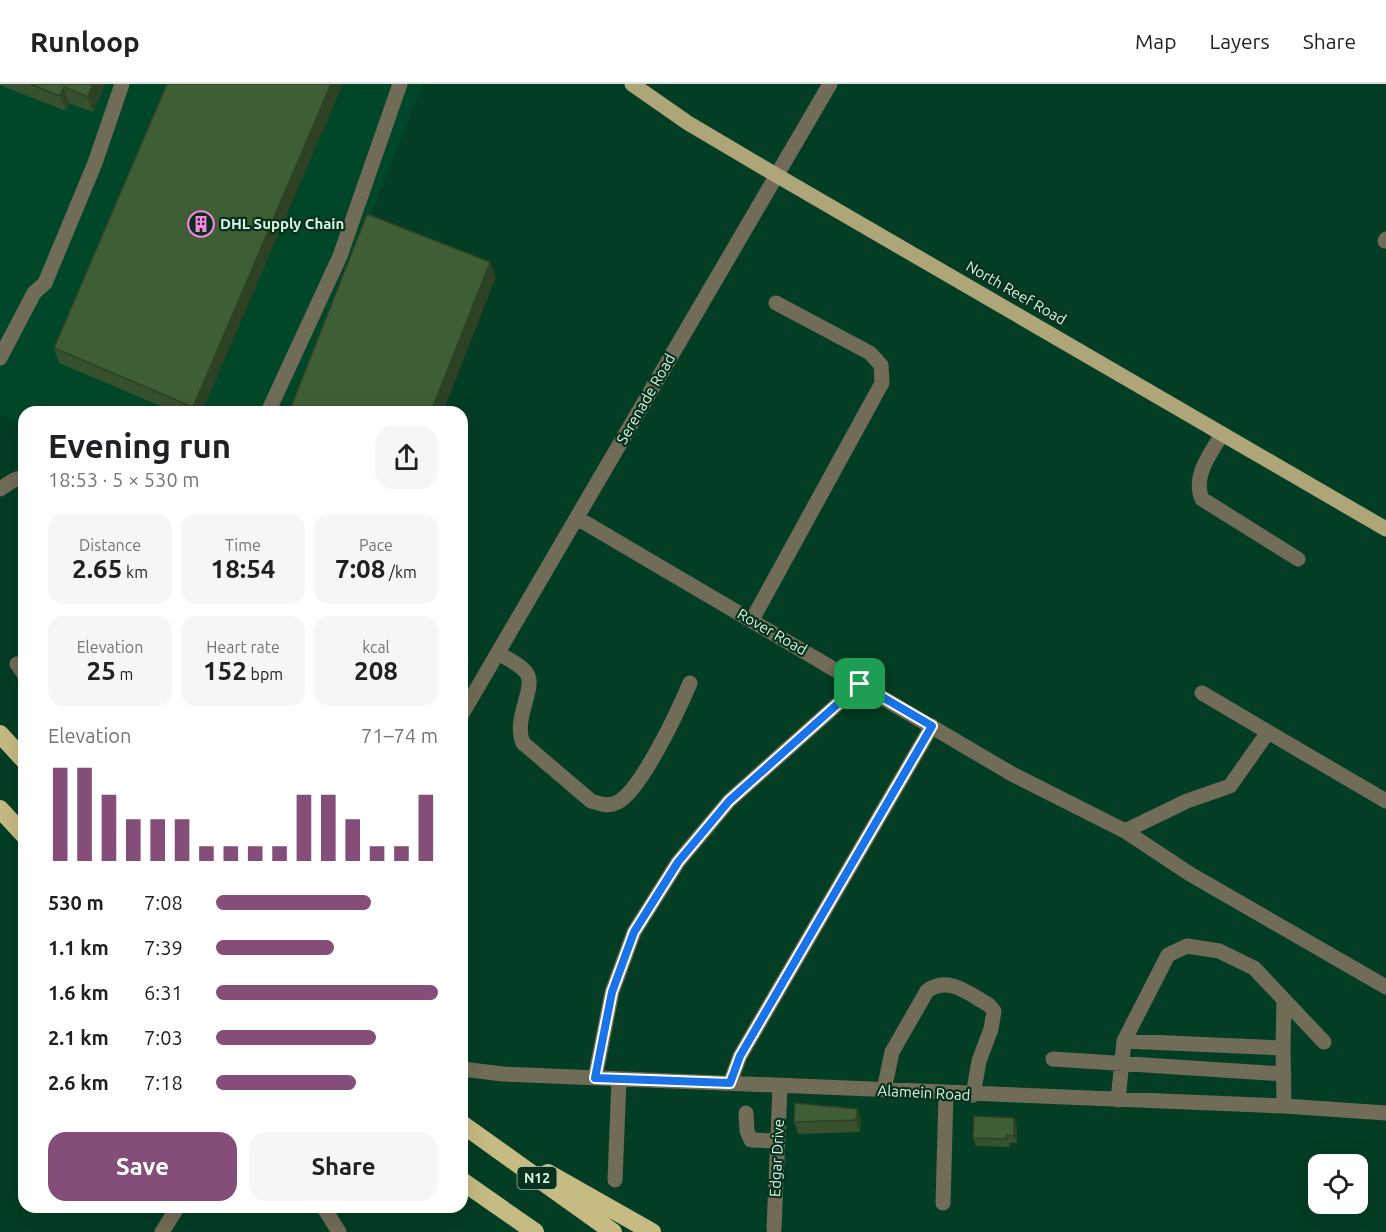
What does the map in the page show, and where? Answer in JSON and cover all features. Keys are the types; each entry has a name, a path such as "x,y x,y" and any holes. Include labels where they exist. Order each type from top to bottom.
{"highway":[{"path":"0,734 18,754"},
{"path":"0,809 18,828"},
{"name":"N12","path":"468,1128 613,1232"},
{"path":"515,1162 552,1175 652,1232"},
{"path":"468,1185 535,1232"},
{"path":"491,1202 510,1232"}],"main road":[{"name":"North Reef Road","path":"632,84 688,123 777,176 1386,529"}],"street":[{"path":"0,358 34,293 45,283 95,163 122,84"},
{"path":"271,406 340,256 400,84"},
{"name":"Serenade Road","path":"468,700 498,653 830,84"},
{"path":"752,620 882,383 881,365 870,353 776,303"},
{"path":"1222,434 1199,478 1197,488 1202,499 1298,559"},
{"path":"0,489 18,479"},
{"name":"Rover Road","path":"577,518 1012,774 1125,831 1190,874 1386,987"},
{"path":"498,653 524,669 530,679 530,687 520,718 519,733 523,743 591,801 604,806 617,803 634,785 670,728 690,683"},
{"path":"595,1078 612,992 634,932 678,862 729,801 860,684"},
{"path":"1202,693 1386,801"},
{"path":"730,1083 740,1056 932,726"},
{"path":"1125,831 1187,801 1230,786 1268,732"},
{"path":"1118,1100 1124,1041 1168,955 1187,946 1219,951 1254,968 1324,1042"},
{"path":"884,1090 892,1052 927,991 935,985 944,983 988,1005 994,1011 992,1029 979,1061 974,1095"},
{"path":"1284,1000 1284,1106"},
{"path":"1124,1041 1283,1048"},
{"path":"1053,1059 1284,1074"},
{"name":"Alamein Road","path":"468,1070 503,1074 946,1094 1284,1106 1386,1113"},
{"path":"615,1180 619,1079"},
{"name":"Edgar Drive","path":"774,1229 780,1086"},
{"path":"943,1203 946,1094"},
{"path":"746,1113 747,1131 751,1140 778,1141"},
{"path":"162,1232 174,1213"},
{"path":"327,1213 339,1232"}],"shaded area":[{"path":"0,84 423,84 295,406 18,406 18,423 0,413"}],"building":[{"path":"30,84 93,84 88,97 64,87 60,96"},
{"name":"DHL Supply Chain","path":"167,84 331,84 193,406 54,348"},
{"path":"367,214 490,262 433,406 291,406"},
{"path":"795,1103 857,1109 856,1120 794,1122"},
{"path":"974,1116 1014,1118 1014,1136 1007,1135 1006,1139 973,1138"}],"place":[{"name":"DHL Supply Chain","path":"201,224"}],"route":[{"path":"860,684 932,726 740,1056 730,1083 595,1078 612,992 634,932 678,862 729,801 860,684"}]}
